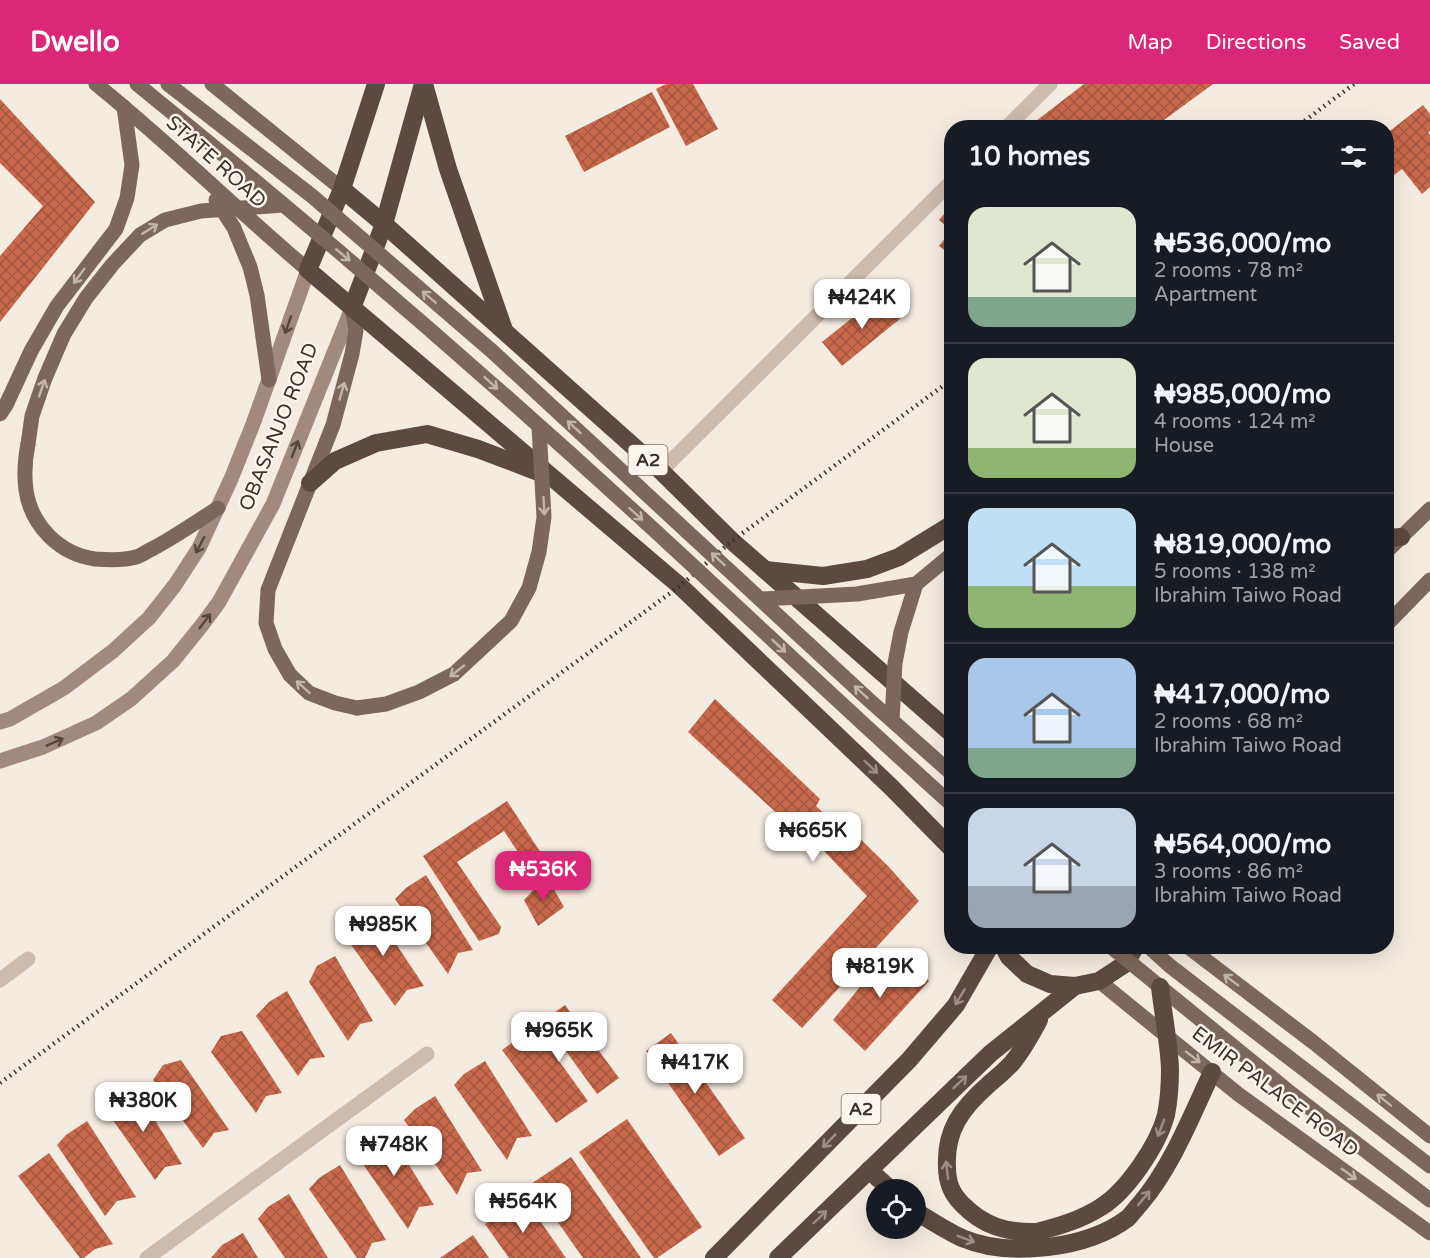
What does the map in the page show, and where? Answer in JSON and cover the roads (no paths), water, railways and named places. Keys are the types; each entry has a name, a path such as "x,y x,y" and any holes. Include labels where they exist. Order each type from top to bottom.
{"highway":[{"path":"376,84 342,189 308,270 680,586 891,787 944,841"},
{"path":"352,308 384,224 424,84"},
{"path":"424,84 448,169 504,332"},
{"name":"A2","path":"342,189 661,471 732,541 944,727"},
{"path":"310,483 335,461 376,443 427,435 478,449 555,479"},
{"path":"765,570 824,576 867,569 899,557 944,529"},
{"name":"A2","path":"714,1258 909,1060 956,1005 985,954"},
{"name":"A2","path":"1007,954 1027,974 1050,984 1075,986 1099,981 1125,964 1131,954"},
{"name":"A2","path":"778,1258 991,1053 1075,986"},
{"path":"1043,1011 1026,1045 1011,1064 984,1088 956,1120 946,1151 947,1175 953,1195 970,1213 992,1226 1018,1232 1037,1232 1081,1218 1102,1206 1136,1172 1154,1146 1166,1116 1170,1068 1160,987"},
{"path":"926,1217 963,1239 990,1247 1028,1250 1066,1245 1100,1233 1129,1217 1150,1191 1177,1146 1212,1072"},
{"path":"869,1170 879,1179"}],"main road":[{"name":"STATE ROAD","path":"96,84 308,270"},
{"path":"137,84 403,306 677,551 944,798"},
{"path":"168,84 312,196 493,352 944,767"},
{"path":"212,84 342,189"},
{"path":"0,414 31,351 57,306 116,229 127,198 132,165 124,107"},
{"path":"197,173 234,228 250,267 257,295 269,380"},
{"path":"218,508 168,540 136,557 108,560 85,557 65,550 45,533 34,516 26,491 25,462 32,416 64,334 86,297 111,265 140,235 165,220 201,211 284,205"},
{"name":"OBASANJO ROAD","path":"0,722 10,719 64,688 113,651 148,618 174,585 199,548 231,479 308,270"},
{"path":"352,308 356,330 333,425 268,590 266,622 275,649 290,675 309,693 357,708 386,704 419,692 454,674 511,621 529,588 539,552 544,517 539,427"},
{"name":"OBASANJO ROAD","path":"0,761 43,747 96,723 131,699 173,661 202,625 219,602 273,504 352,308"},
{"path":"1394,538 1430,508"},
{"path":"762,599 857,594 916,584 944,561"},
{"path":"1394,617 1430,580"},
{"path":"892,720 895,663 901,632 916,584"},
{"path":"1120,954 1293,1095 1430,1200"},
{"path":"1157,954 1430,1166"},
{"path":"1198,954 1314,1042 1430,1136"},
{"name":"EMIR PALACE ROAD","path":"1099,981 1238,1094 1430,1233"}],"street":[{"path":"1014,120 1050,84"},
{"path":"661,471 944,189"},
{"path":"0,980 28,959"},
{"path":"147,1258 427,1054"}],"railway":[{"path":"1306,120 1354,84"},
{"path":"0,1083 680,586 732,541 944,385"}]}
